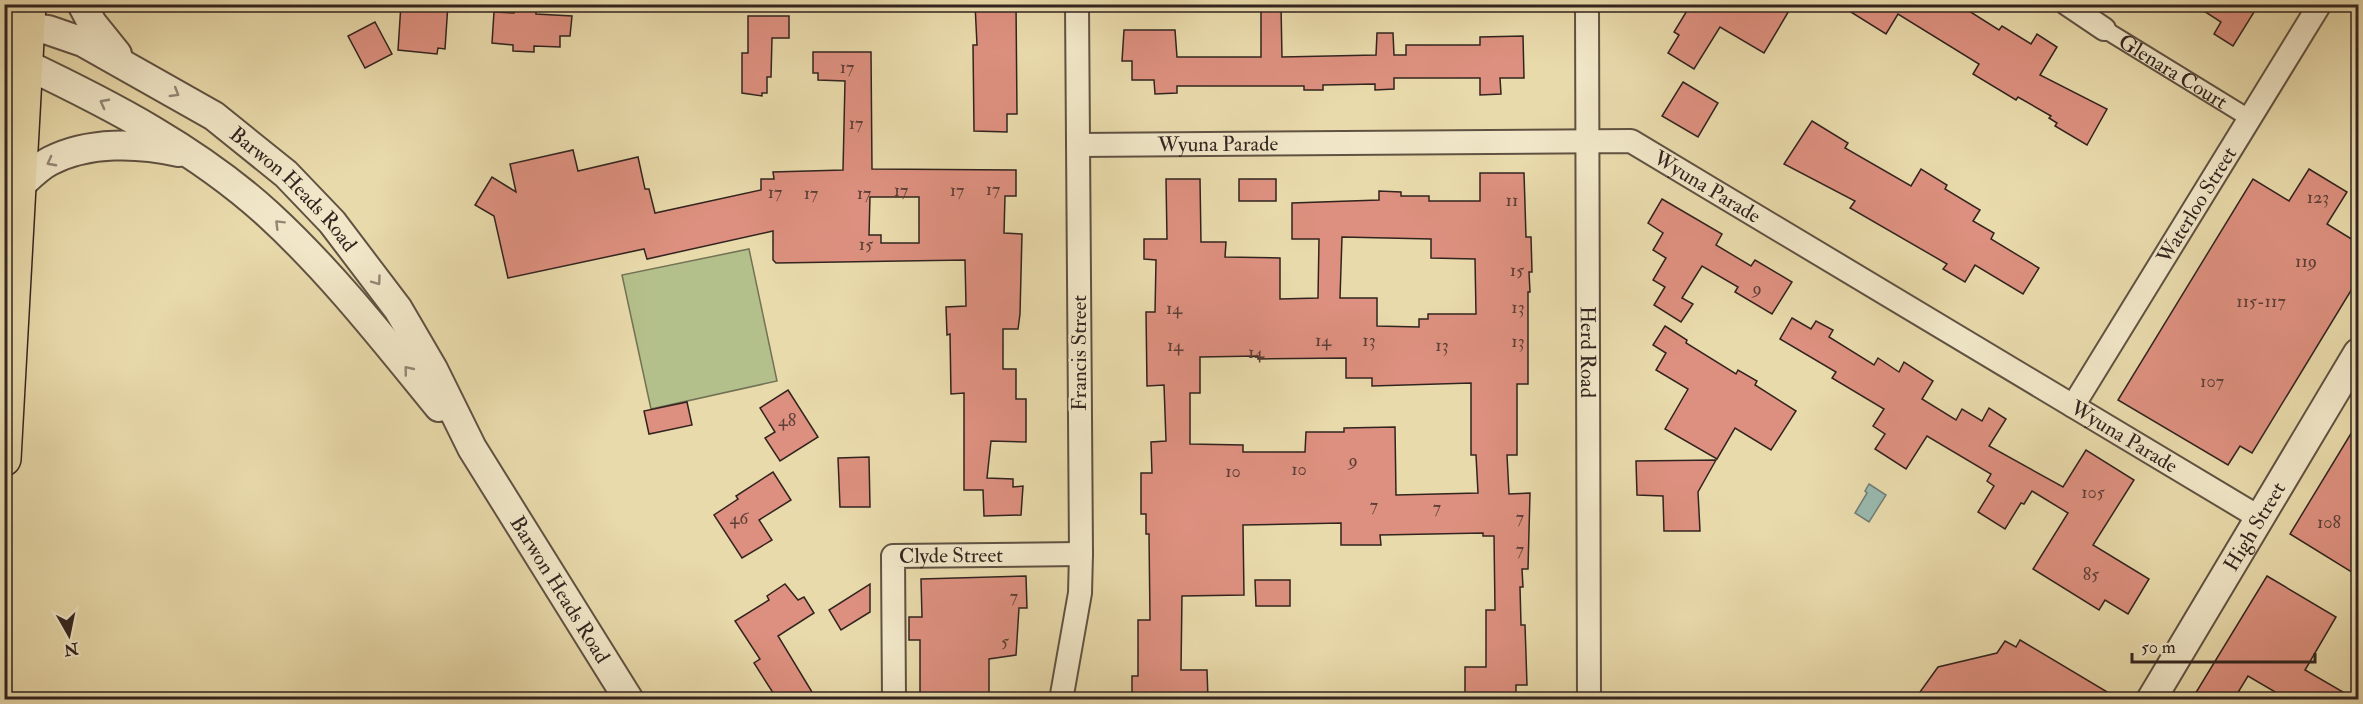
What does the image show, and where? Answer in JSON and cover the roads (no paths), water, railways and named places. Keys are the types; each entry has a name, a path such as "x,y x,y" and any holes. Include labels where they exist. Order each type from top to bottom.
{"highway":[{"path":"4,459 17,188 15,57 21,20"}],"street":[{"path":"82,4 92,23 124,63"},
{"name":"Francis Street","path":"1061,699 1080,593 1081,554 1077,4"},
{"name":"Herd Road","path":"1587,4 1589,699"},
{"name":"Glenara Court","path":"2067,4 2249,118"},
{"name":"Waterloo Street","path":"2073,406 2320,4"},
{"name":"Barwon Heads Road","path":"21,20 62,34 124,63 214,116 286,174 332,222 398,309 433,369 472,448 629,699"},
{"name":"Barwon Heads Road","path":"15,57 141,122 190,154 250,199 300,245 348,297 472,448"},
{"name":"Wyuna Parade","path":"1078,145 1631,141 2260,518"},
{"path":"17,188 49,161 78,151 119,145 190,154"},
{"path":"300,245 332,222"},
{"name":"High Street","path":"2151,699 2358,353"},
{"name":"Clyde Street","path":"894,699 893,556 1081,554"}],"water":[{"path":"1869,484 1886,495 1869,522 1855,513 1867,493 1865,491"}]}
